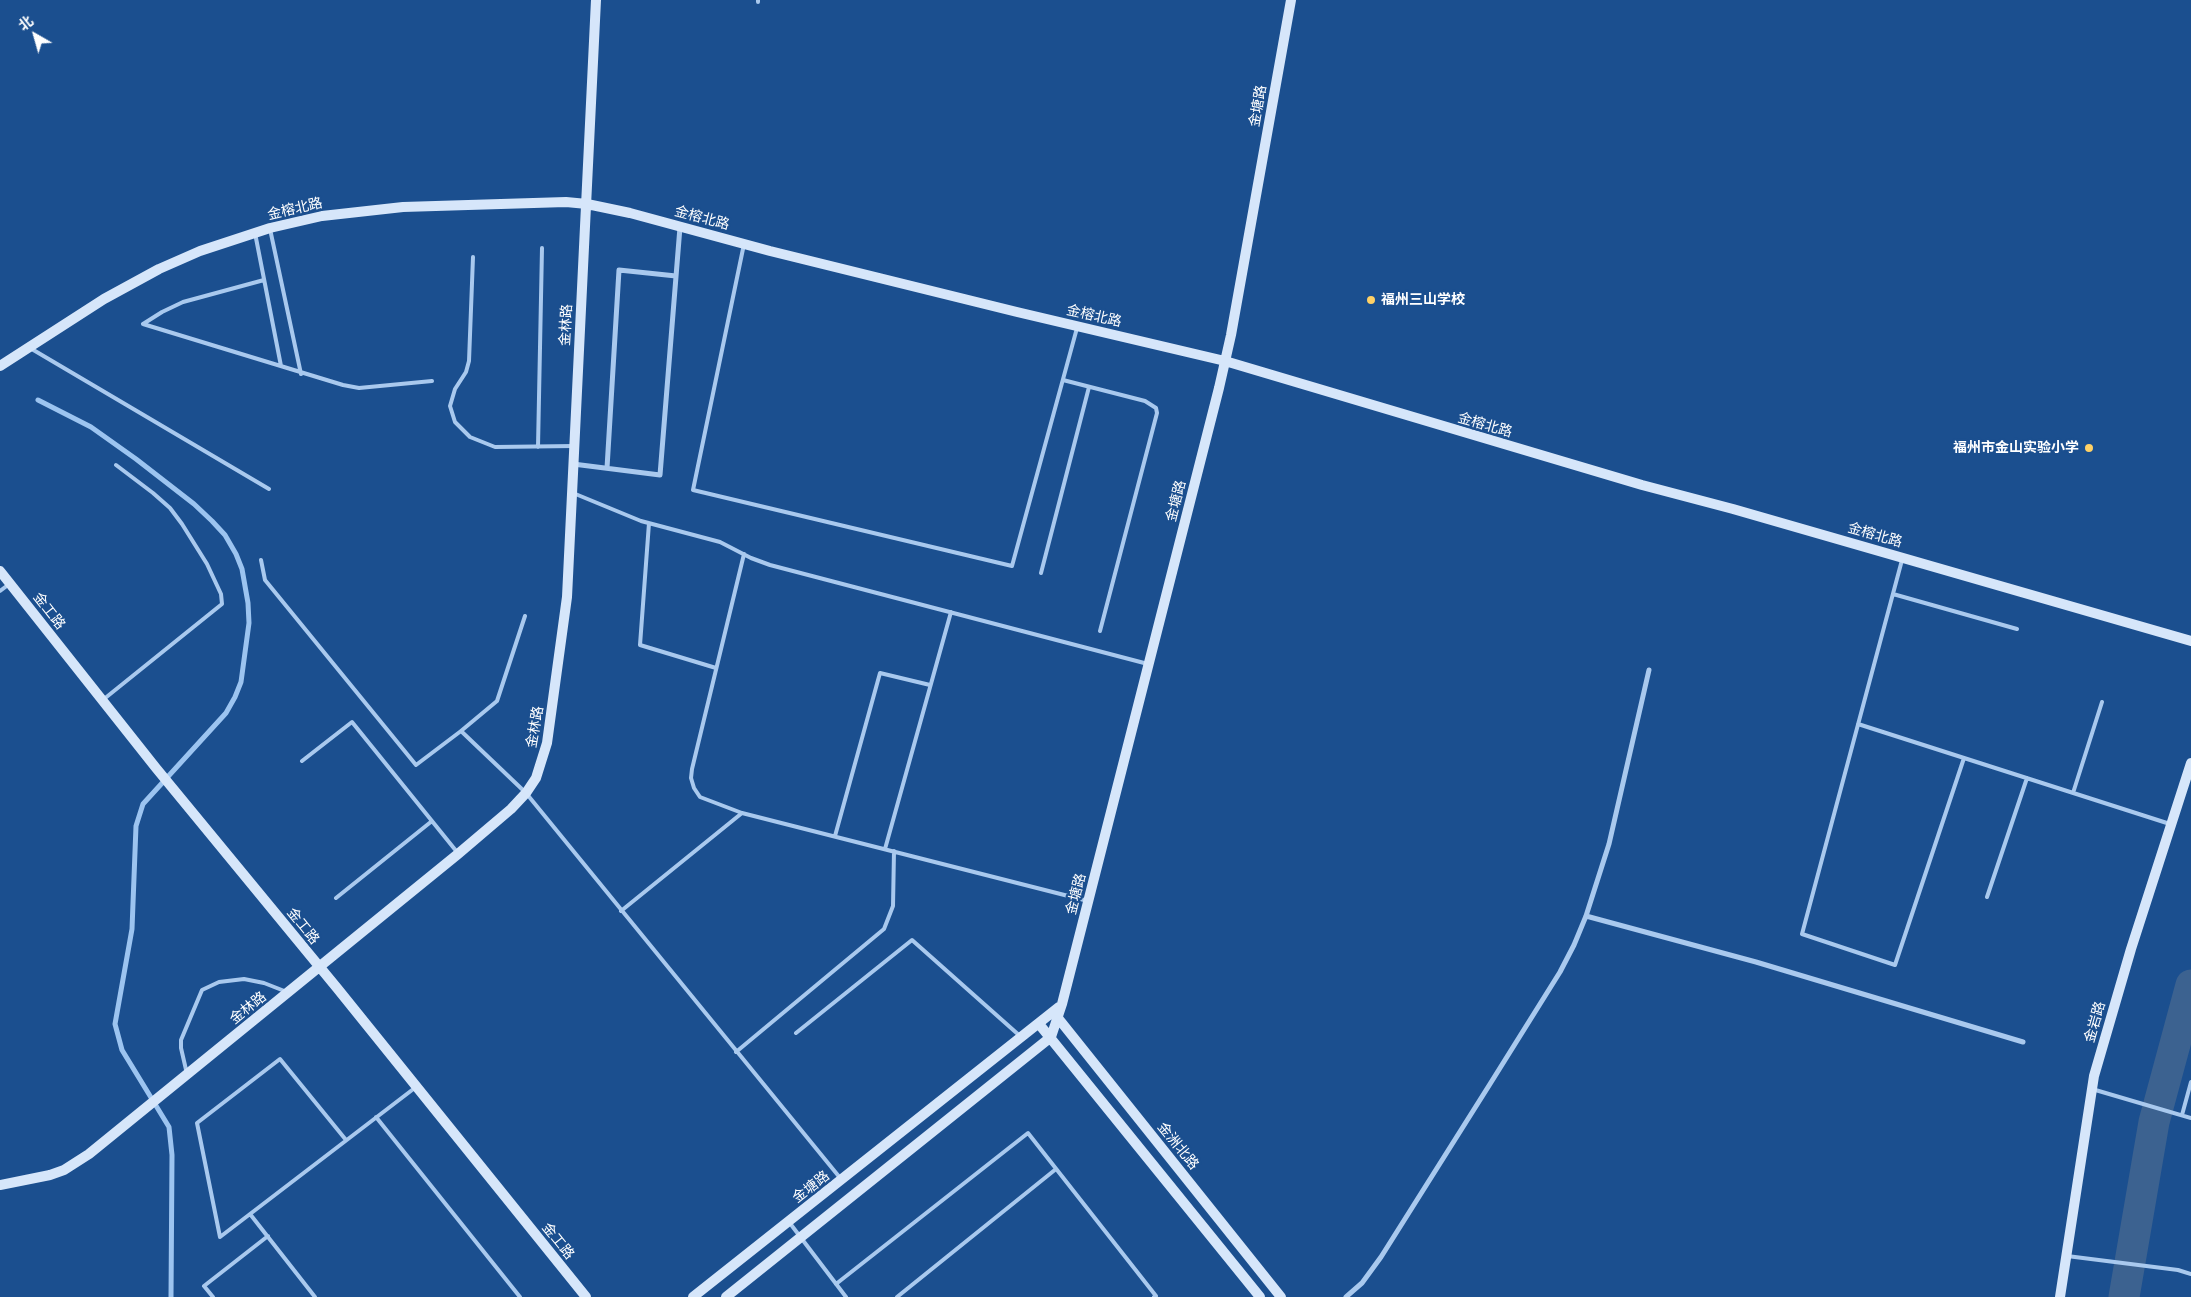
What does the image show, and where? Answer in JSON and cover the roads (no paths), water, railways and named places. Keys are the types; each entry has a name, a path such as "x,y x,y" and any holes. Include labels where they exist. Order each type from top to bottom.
{"street":[{"name":"金林路","path":"0,1185 50,1175 64,1170 89,1154 458,854 511,809 526,793 536,778 542,762 559,660 567,597 596,0"},
{"name":"金塘路","path":"1050,1037 1055,1014 1062,1004 1225,361 1292,0"},
{"name":"金榕北路","path":"0,366 104,299 159,269 200,251 254,232 322,216 403,207 566,202 587,204 614,209 744,244 1225,361 1614,477 2191,642"},
{"path":"573,464 660,475 680,226"},
{"path":"607,468 619,270 676,276"},
{"name":"金工路","path":"0,571 175,792 586,1297"},
{"path":"1346,1297 1372,1271 1560,972 1586,916 1609,844 1649,670"},
{"name":"金岩路","path":"2060,1297 2092,1089 2121,979 2191,763"},
{"path":"1586,916 1756,962 2023,1042"},
{"name":"金塘路","path":"694,1297 1022,1037 1055,1014"},
{"name":"金洲北路","path":"1055,1014 1281,1297"},
{"path":"1039,1024 1260,1297"},
{"path":"726,1297 1050,1037"}],"lane":[{"path":"270,228 301,374"},
{"path":"254,232 281,366"},
{"path":"744,244 693,490 1012,566 1077,326"},
{"path":"538,447 542,248"},
{"path":"473,257 469,361 466,372 451,399 452,414 462,431 479,441 496,447 574,446"},
{"path":"264,280 183,302 143,324 281,366 301,374 359,388 432,381"},
{"path":"28,347 269,489"},
{"path":"1063,380 1145,401 1156,408 1157,413 1100,631"},
{"path":"1041,573 1089,387"},
{"path":"103,701 222,604 220,594 207,564 170,508 116,465"},
{"path":"571,492 649,523 720,542 770,565 1148,664"},
{"path":"649,523 640,645 716,668"},
{"path":"744,554 692,778 694,788 700,797 742,813 1088,901"},
{"path":"1902,558 1802,934 1895,965 1964,758"},
{"path":"261,560 265,580 416,765 497,701 525,616"},
{"path":"0,591 10,583"},
{"path":"1893,594 2017,629"},
{"path":"885,849 950,612"},
{"path":"835,836 880,673 930,685"},
{"path":"2073,793 2102,702"},
{"path":"302,761 352,722 458,854"},
{"path":"1858,724 2171,825"},
{"path":"461,731 526,793 842,1180"},
{"path":"1987,897 2027,778"},
{"path":"621,911 742,813"},
{"path":"336,898 432,821"},
{"path":"736,1052 884,928 893,906 894,851"},
{"path":"796,1033 912,940 1022,1037"},
{"path":"186,1076 181,1040 202,990 220,982 244,979 264,982 289,993"},
{"path":"346,1140 280,1059 197,1123 220,1237 416,1087"},
{"path":"2182,1115 2191,1082"},
{"path":"2092,1089 2191,1118"},
{"path":"376,1117 520,1297"},
{"path":"836,1284 1028,1133 1156,1296 1154,1297"},
{"path":"897,1297 1056,1169"},
{"path":"250,1214 315,1297"},
{"path":"788,1222 846,1297"},
{"path":"213,1297 204,1286 268,1236"},
{"path":"2066,1256 2178,1270 2191,1274"}],"waterway":[{"path":"38,400 91,427 194,504 212,521 225,535 236,554 242,569 248,603 249,623 241,682 235,697 226,713 143,804 136,826 132,929 115,1024 122,1050 169,1127 172,1155 171,1297"},
{"path":"2124,1297 2154,1122 2191,985"}],"place":[{"name":"福州三山学校","path":"1371,300"},
{"name":"福州市金山实验小学","path":"2089,448"}]}
